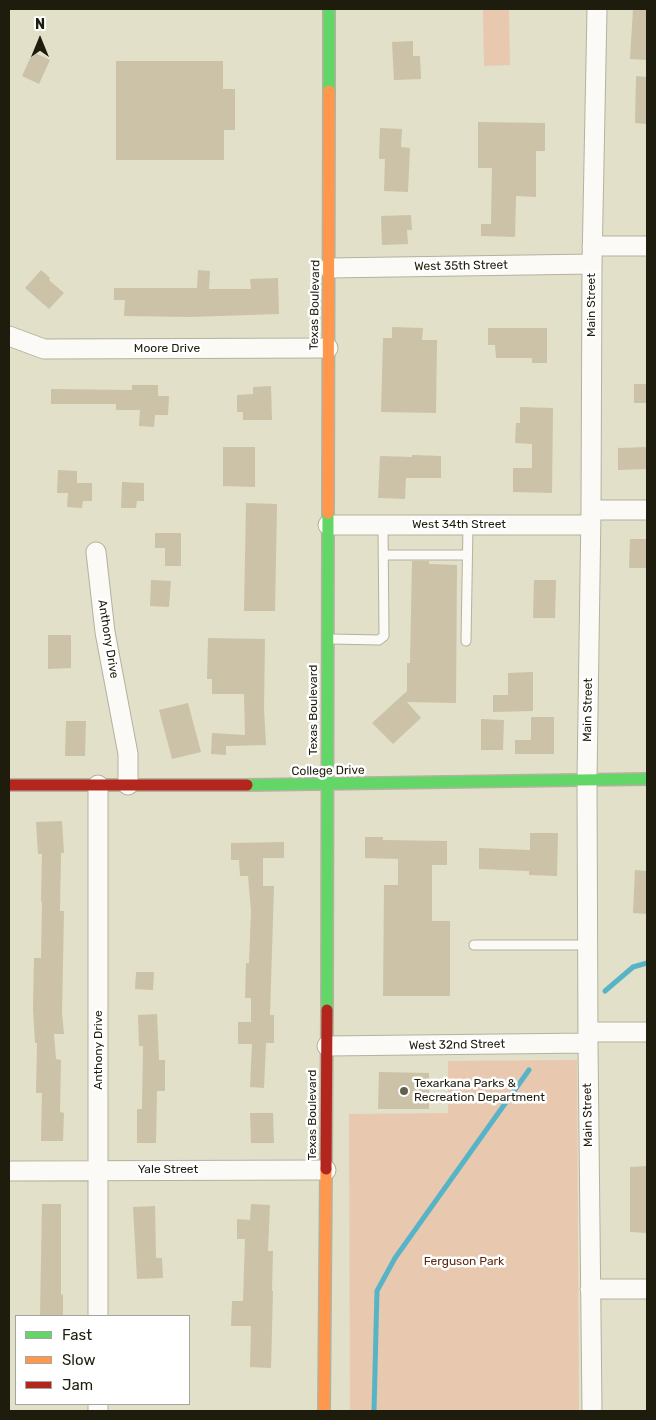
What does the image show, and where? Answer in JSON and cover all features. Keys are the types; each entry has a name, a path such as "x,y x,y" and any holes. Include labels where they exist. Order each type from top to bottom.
{"main road":[{"name":"Texas Boulevard","path":"324,1411 328,786 329,9"},
{"name":"College Drive","path":"9,785 328,786 647,779"}],"street":[{"name":"Main Street","path":"592,1411 587,780 592,255 597,9"},
{"name":"West 35th Street","path":"329,268 592,255 647,246"},
{"name":"Moore Drive","path":"9,336 44,349 328,348"},
{"name":"West 34th Street","path":"328,525 468,525 591,517 647,510"},
{"name":"Anthony Drive","path":"96,552 106,632 128,754 128,785"},
{"name":"Anthony Drive","path":"98,785 98,1315"},
{"name":"West 32nd Street","path":"327,1046 588,1038 647,1032"},
{"name":"Yale Street","path":"9,1171 326,1170"},
{"path":"590,1289 647,1289"}],"lane":[{"path":"328,639 379,640 384,636 383,525"},
{"path":"466,641 468,525"},
{"path":"383,555 467,555"},
{"path":"474,945 587,945"}],"green space":[{"path":"483,9 509,9 510,65 484,66"},
{"name":"Ferguson Park","path":"577,1060 579,1411 350,1411 349,1114 448,1113 448,1061"}],"building":[{"path":"633,9 647,9 647,60 630,59"},
{"path":"413,41 413,56 420,56 421,79 394,80 392,42"},
{"path":"33,52 50,60 39,84 22,76"},
{"path":"116,61 223,61 223,89 235,89 235,130 224,130 224,160 116,160"},
{"path":"636,76 647,77 647,124 635,123"},
{"path":"478,122 545,123 545,151 536,151 536,197 516,196 515,237 481,236 481,224 491,224 492,168 478,168"},
{"path":"380,128 402,129 401,147 410,148 408,192 384,191 385,159 379,159"},
{"path":"411,215 412,230 407,230 408,244 382,245 381,216"},
{"path":"41,270 64,293 49,309 25,288"},
{"path":"198,270 210,271 209,289 251,289 250,279 278,278 279,314 191,317 124,316 125,300 114,300 114,288 197,288"},
{"path":"392,327 423,328 422,340 437,340 436,413 381,412 383,338 392,338"},
{"path":"488,328 547,328 547,363 532,363 532,358 496,358 495,345 488,345"},
{"path":"634,384 647,384 647,403 634,403"},
{"path":"132,385 158,385 158,396 169,396 168,415 155,415 154,427 139,426 140,410 116,410 116,404 51,404 51,389 132,390"},
{"path":"271,386 272,420 243,420 243,412 237,412 237,395 253,394 253,387"},
{"path":"520,407 553,408 552,493 513,492 513,468 532,468 532,444 515,443 516,423 520,423"},
{"path":"223,447 255,447 255,487 223,486"},
{"path":"647,447 647,469 618,470 618,448"},
{"path":"412,455 441,456 441,478 406,478 405,499 378,498 380,456 412,457"},
{"path":"58,470 77,471 77,483 92,483 92,501 83,501 82,508 67,507 68,493 57,493"},
{"path":"122,482 144,483 144,501 137,501 136,508 121,508"},
{"path":"246,503 277,504 275,611 244,611"},
{"path":"155,533 181,533 181,566 165,566 165,548 155,548"},
{"path":"630,539 647,539 646,568 629,568"},
{"path":"412,561 429,561 429,564 457,565 456,703 407,702 421,718 393,744 372,723 407,691 407,663 410,663"},
{"path":"151,580 171,581 169,607 150,606"},
{"path":"534,580 556,580 555,618 533,618"},
{"path":"48,635 71,635 71,668 48,669"},
{"path":"208,638 265,639 264,708 266,745 226,746 226,755 211,754 212,733 245,735 244,694 212,694 212,679 207,679"},
{"path":"533,672 533,711 493,712 493,695 508,695 508,673"},
{"path":"188,703 201,752 172,759 159,710"},
{"path":"531,717 554,717 554,754 515,754 515,740 531,740"},
{"path":"481,719 504,720 503,750 481,750"},
{"path":"66,721 86,721 85,756 65,756"},
{"path":"62,821 64,853 61,853 60,911 64,911 62,1013 64,1034 54,1034 56,1059 61,1060 60,1112 64,1113 63,1141 41,1141 42,1093 36,1093 37,1043 35,1043 33,1009 34,958 41,958 42,902 42,854 38,854 36,822"},
{"path":"530,833 558,833 557,876 529,875 529,871 479,869 479,848 530,850"},
{"path":"365,837 383,837 383,840 447,841 447,865 432,865 432,921 450,921 450,996 383,996 384,885 398,885 398,859 365,858"},
{"path":"284,842 284,858 263,858 263,886 274,886 270,1015 274,1015 274,1043 266,1043 264,1088 250,1087 252,1044 238,1044 238,1022 251,1022 251,998 245,998 246,963 249,963 251,911 248,876 240,876 239,860 231,860 231,843"},
{"path":"635,870 647,871 647,914 633,913"},
{"path":"136,972 154,972 153,990 135,989"},
{"path":"157,1014 159,1060 165,1060 165,1091 157,1091 156,1143 137,1143 137,1109 142,1109 143,1046 139,1046 138,1015"},
{"name":"Texarkana Parks & Recreation Department","path":"379,1072 429,1073 429,1109 378,1109"},
{"path":"250,1113 273,1113 274,1143 251,1143"},
{"path":"647,1166 647,1233 630,1232 630,1167"},
{"path":"42,1204 61,1204 61,1295 63,1294 63,1315 40,1315"},
{"path":"251,1204 270,1205 268,1251 273,1251 271,1368 250,1367 251,1326 231,1326 232,1301 243,1301 245,1239 237,1239 237,1219 250,1220"},
{"path":"155,1206 156,1258 162,1258 163,1278 137,1279 133,1207"}],"waterway":[{"path":"605,991 633,967 647,963"},
{"path":"374,1411 377,1291 395,1258 529,1070"}],"traffic: fast":[{"path":"329,9 329,91"},
{"path":"327,1010 328,513"},
{"path":"247,785 647,779"}],"traffic: slow":[{"path":"328,513 329,91"},
{"path":"324,1411 326,1169"}],"traffic: jam":[{"path":"9,785 247,785"},
{"path":"326,1169 327,1010"}],"place":[{"name":"Texarkana Parks & Recreation Department","path":"404,1091"}]}
